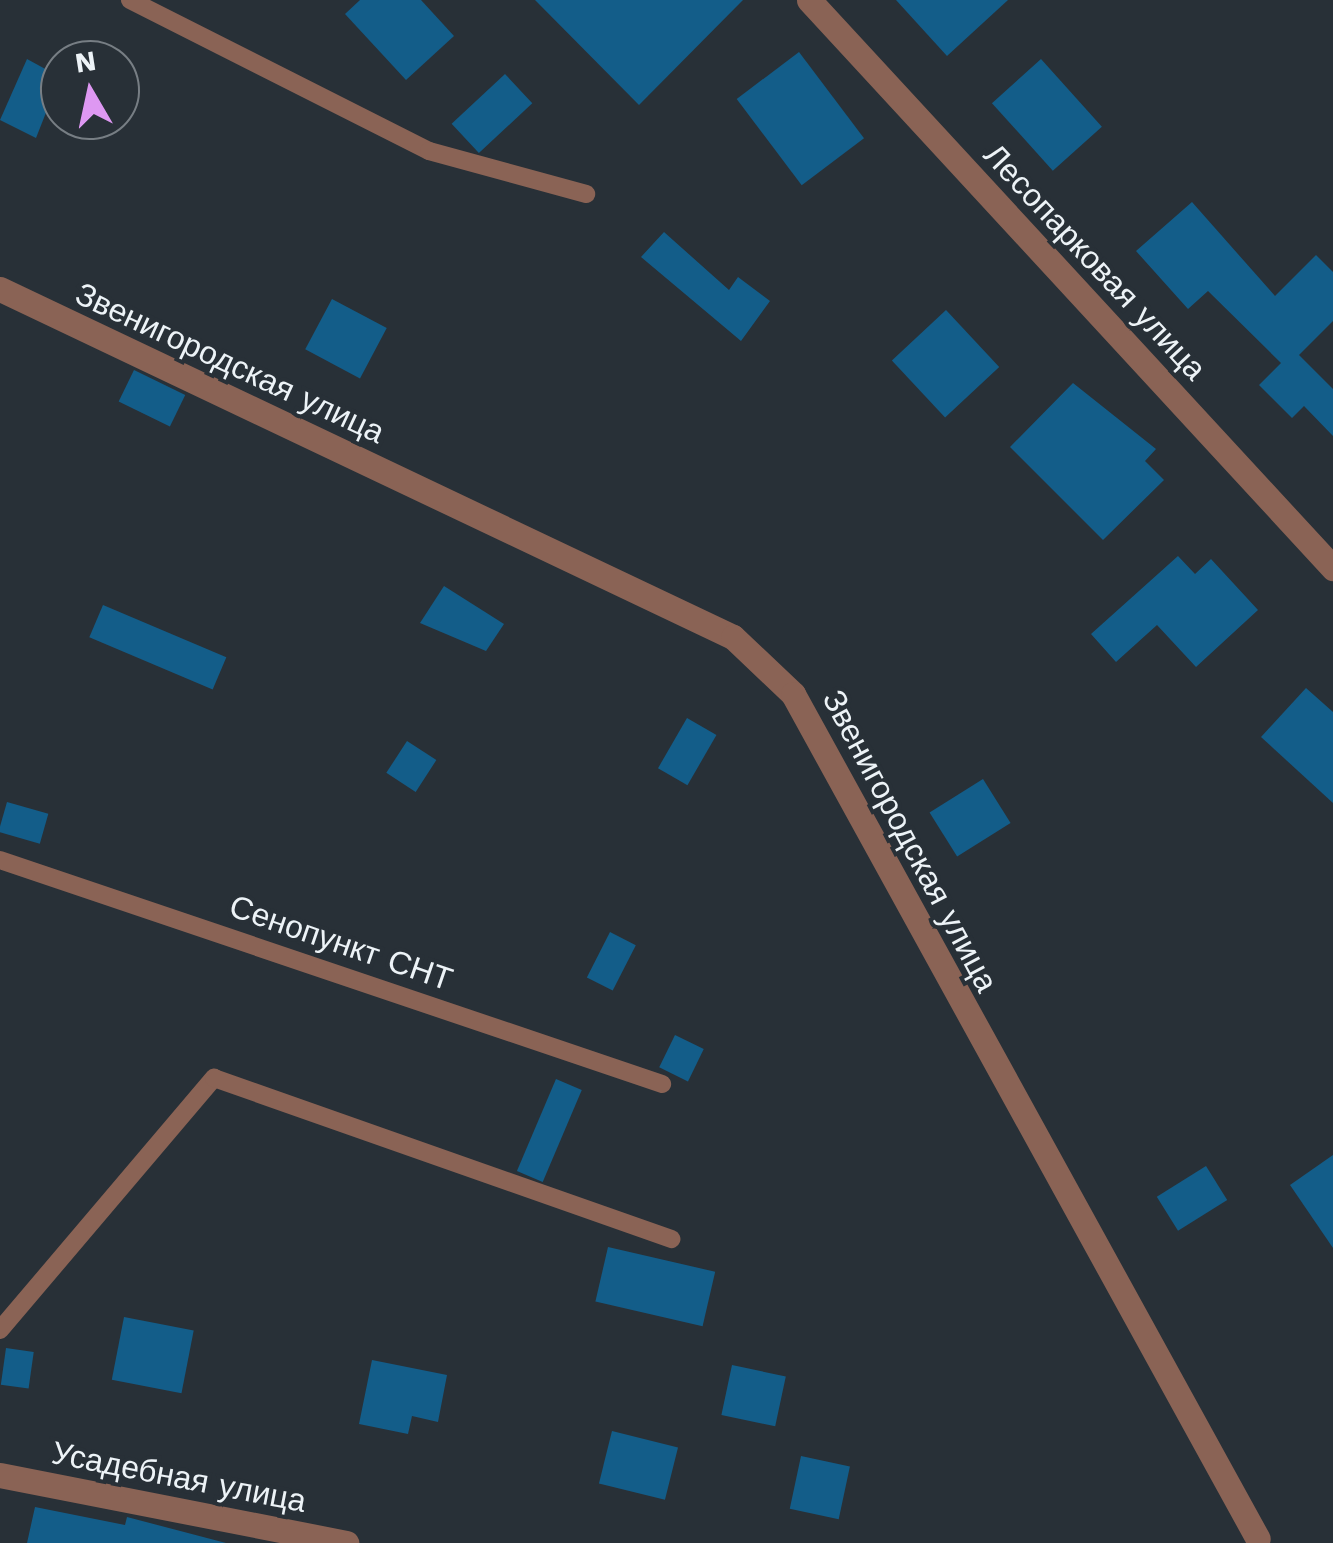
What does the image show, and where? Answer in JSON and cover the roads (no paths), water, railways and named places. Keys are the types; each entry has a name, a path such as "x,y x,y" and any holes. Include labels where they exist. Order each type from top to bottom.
{"street":[{"name":"Лесопарковая улица","path":"809,0 1333,568"},
{"name":"Звенигородская улица","path":"0,290 732,637 793,694 1258,1539"},
{"name":"Усадебная улица","path":"0,1474 346,1543"}],"lane":[{"path":"130,0 430,151 586,194"},
{"name":"Сенопункт СНТ","path":"0,860 662,1084"},
{"path":"0,1330 214,1078 672,1239"}]}
